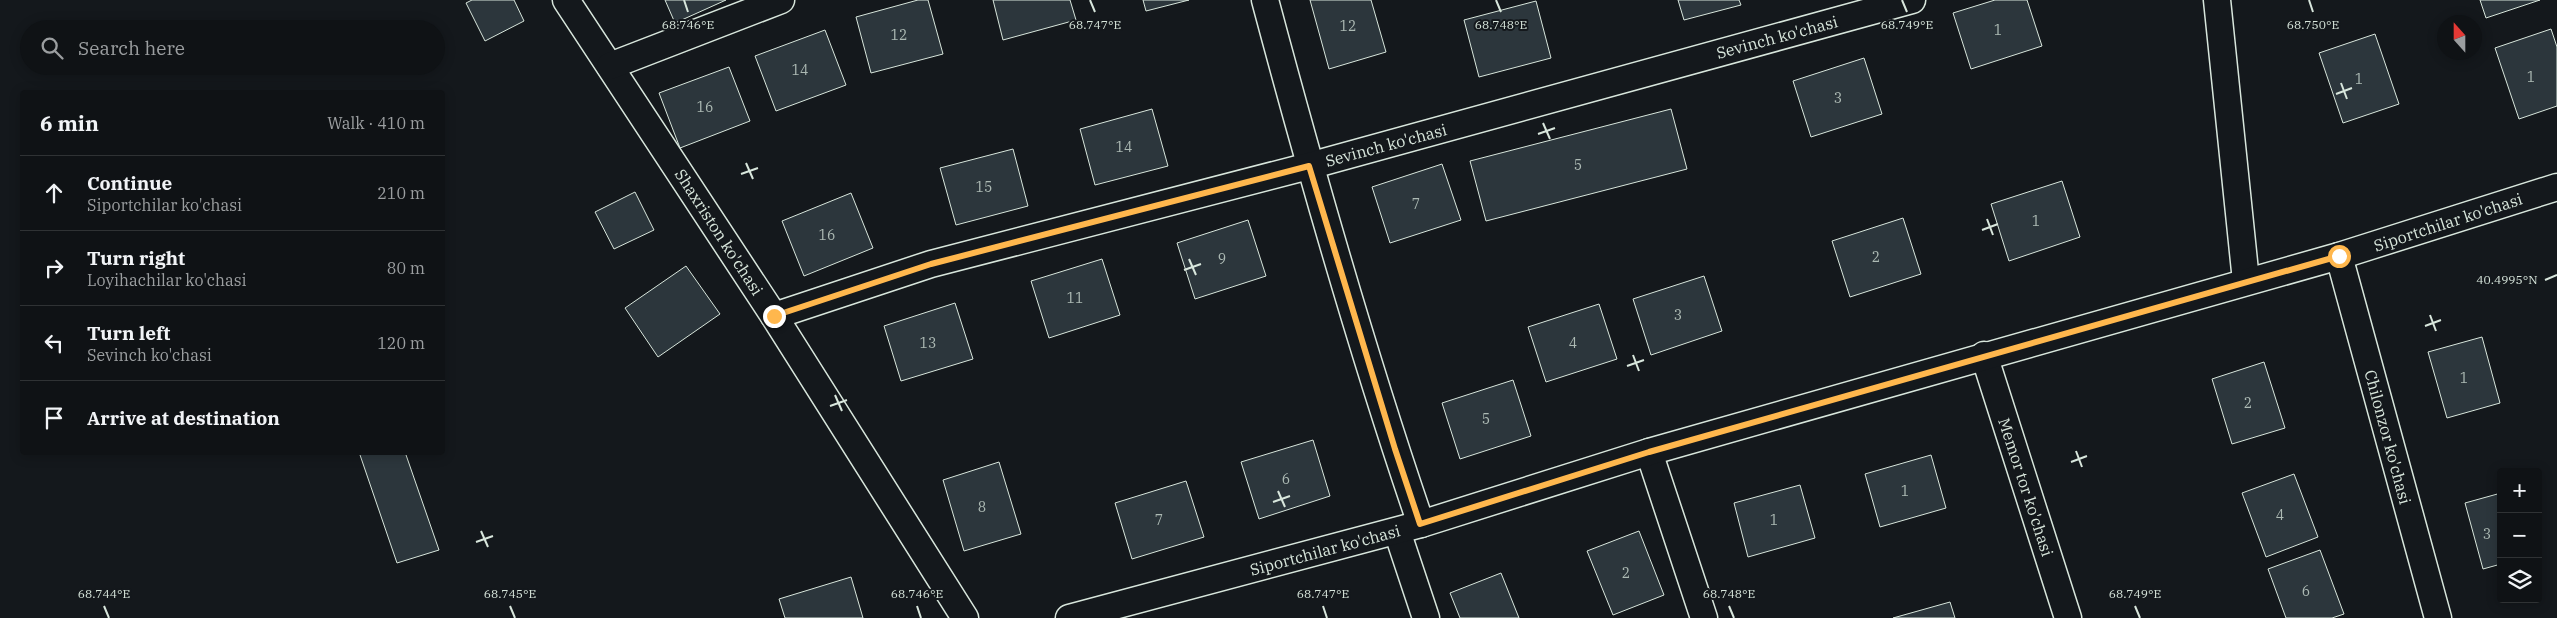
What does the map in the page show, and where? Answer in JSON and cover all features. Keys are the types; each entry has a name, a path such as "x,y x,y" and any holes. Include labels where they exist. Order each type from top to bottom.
{"street":[{"name":"Shaxriston ko'chasi","path":"566,0 774,316 965,618"},
{"path":"610,66 781,0"},
{"path":"1265,0 1309,166 1395,449 1426,618"},
{"name":"Sevinch ko'chasi","path":"774,316 931,264 1309,166 1912,0"},
{"path":"2217,0 2246,281"},
{"name":"Siportchilar ko'chasi","path":"1069,618 1409,528 1649,452 1984,355 2339,256 2557,187"},
{"name":"Chilonzor ko'chasi","path":"2339,256 2438,618"},
{"name":"Memor tor ko'chasi","path":"1984,355 2068,618"},
{"path":"1649,452 1704,618"}],"building":[{"path":"472,0 514,0 524,21 485,41 466,3"},
{"path":"665,0 726,0 675,23"},
{"path":"918,0 928,0 943,54 871,73 856,17"},
{"path":"993,0 1070,0 1076,20 1003,40"},
{"path":"1143,0 1189,0 1146,11"},
{"path":"1310,0 1371,0 1386,52 1329,69"},
{"path":"1678,0 1739,0 1741,5 1684,20"},
{"path":"1995,0 2027,0 2042,46 1971,69 1953,13"},
{"path":"2480,0 2540,0 2486,18"},
{"path":"1536,1 1551,58 1479,77 1464,20"},
{"path":"2551,29 2557,47 2557,106 2519,119 2495,48"},
{"path":"825,30 846,85 776,111 755,56"},
{"path":"2375,34 2399,104 2343,123 2319,53"},
{"path":"1864,58 1882,114 1811,137 1793,81"},
{"path":"729,67 750,121 680,148 659,93"},
{"path":"1152,109 1168,166 1095,185 1080,129"},
{"path":"1671,109 1687,169 1486,221 1470,161"},
{"path":"1013,149 1028,206 956,225 940,168"},
{"path":"1442,164 1461,220 1390,243 1372,187"},
{"path":"2062,181 2080,237 2009,261 1991,204"},
{"path":"635,192 654,230 614,249 595,212"},
{"path":"851,193 873,248 804,276 782,221"},
{"path":"1903,218 1921,274 1850,297 1832,241"},
{"path":"1248,220 1266,276 1195,299 1177,243"},
{"path":"1102,259 1120,315 1049,338 1031,281"},
{"path":"686,266 720,314 658,357 625,308"},
{"path":"1704,276 1722,331 1651,355 1633,299"},
{"path":"955,303 973,359 901,381 884,326"},
{"path":"1599,304 1617,359 1546,382 1528,327"},
{"path":"2482,337 2500,403 2447,418 2428,352"},
{"path":"2264,362 2285,428 2232,444 2212,379"},
{"path":"1513,380 1531,436 1460,459 1442,403"},
{"path":"1313,440 1330,496 1259,519 1241,462"},
{"path":"360,455 406,455 439,550 397,563"},
{"path":"1931,455 1946,508 1880,527 1865,474"},
{"path":"999,462 1021,534 964,551 943,480"},
{"path":"2294,474 2318,537 2266,557 2242,493"},
{"path":"1186,481 1204,537 1132,559 1115,503"},
{"path":"1800,485 1815,538 1748,557 1734,503"},
{"path":"2497,494 2497,565 2483,569 2465,503"},
{"path":"1639,531 1664,595 1613,615 1587,551"},
{"path":"2320,550 2344,614 2332,618 2286,618 2268,569"},
{"path":"1501,573 1519,618 1460,618 1450,593"},
{"path":"851,577 863,618 785,618 779,599"},
{"path":"1950,602 1955,618 1893,618"}],"route":[{"path":"774,316 931,264 1309,166 1395,449 1420,524 1649,452 1984,355 2339,256"}]}
